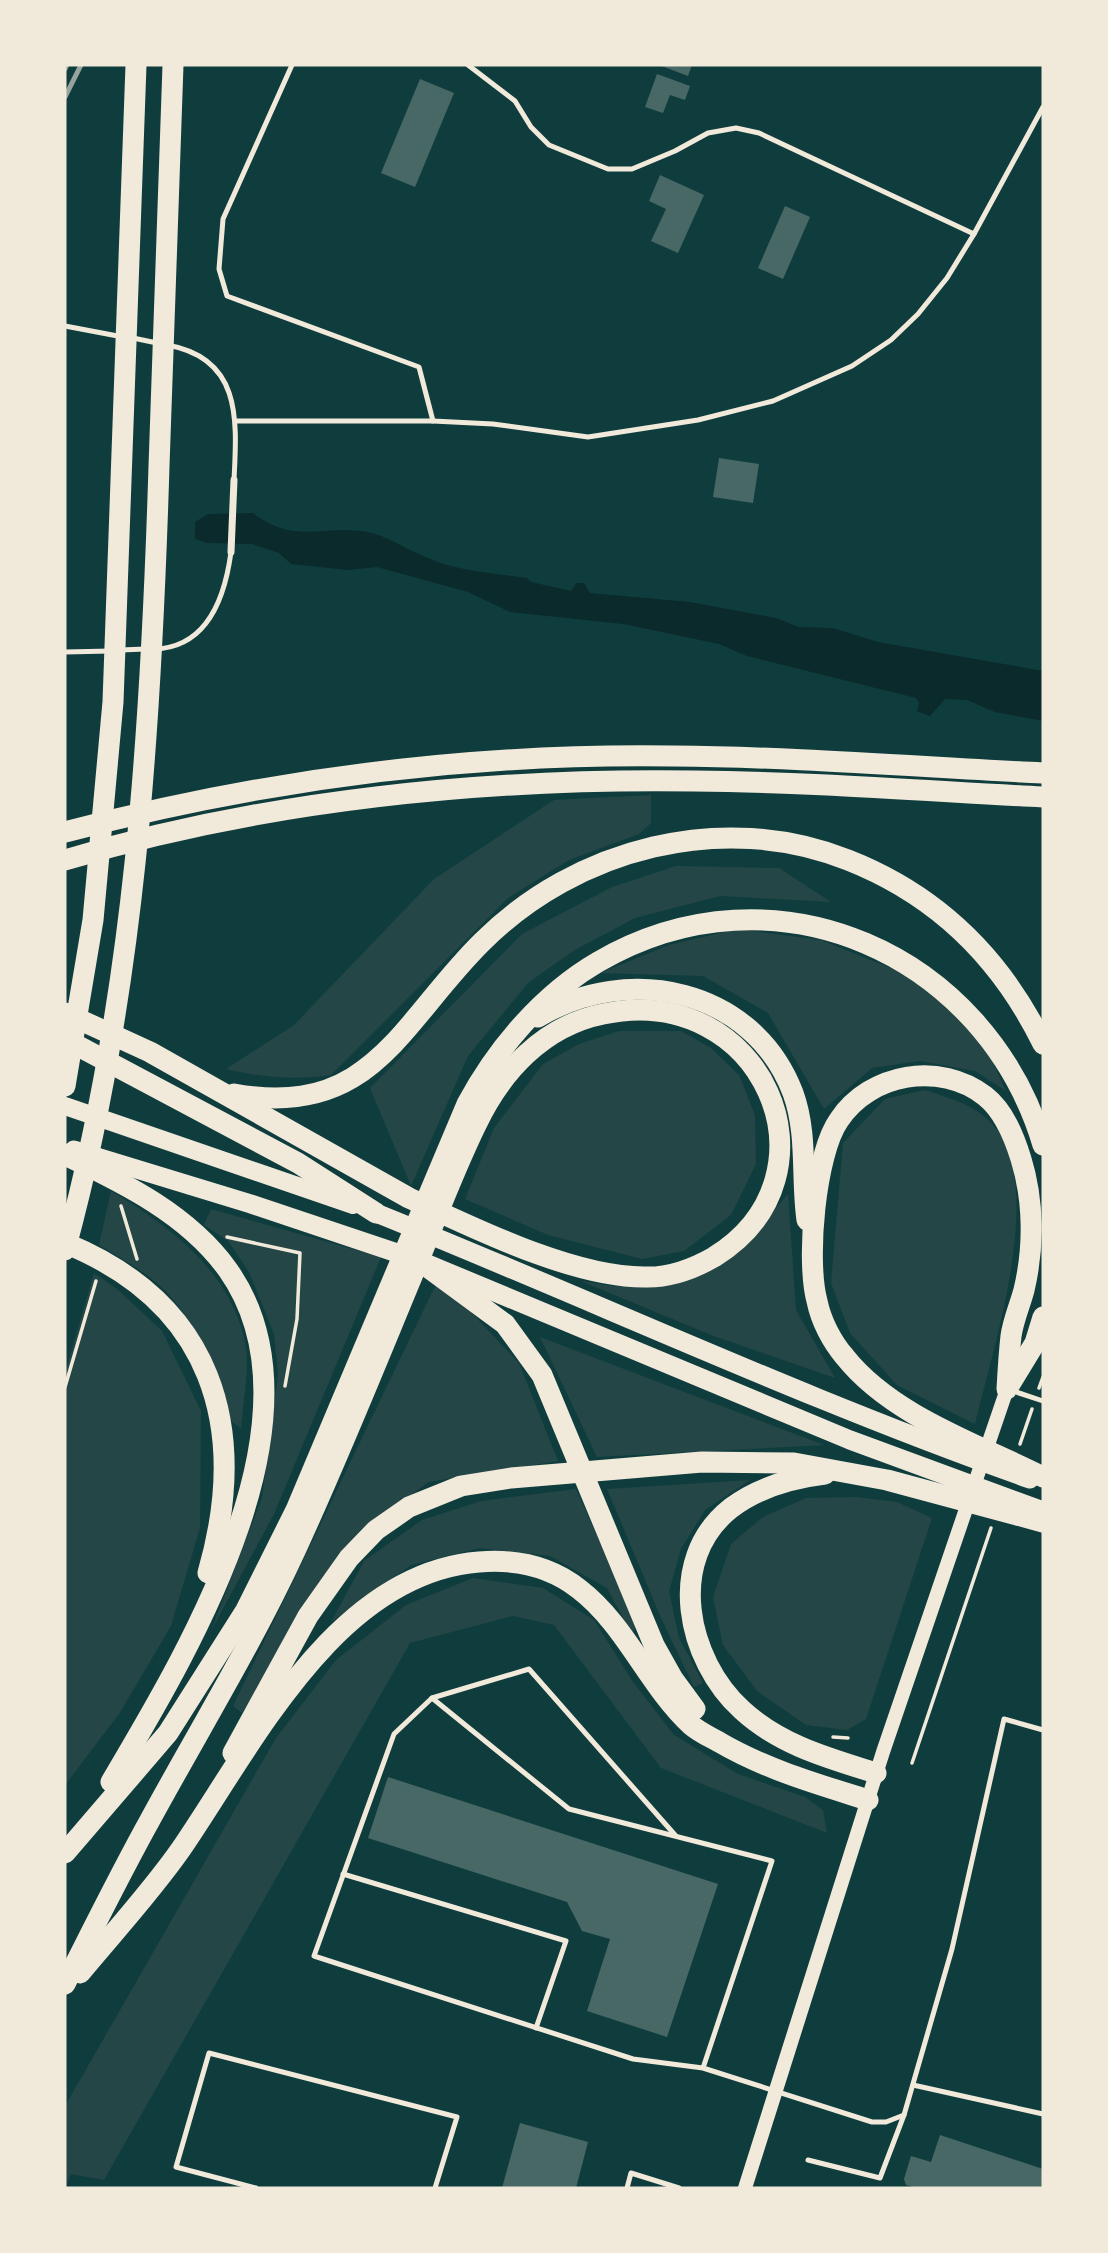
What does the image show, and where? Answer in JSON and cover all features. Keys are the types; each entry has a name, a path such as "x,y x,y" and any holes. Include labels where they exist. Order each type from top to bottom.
{"highway":[{"path":"65,1086 93,920 112,716 136,65"},
{"path":"65,1250 113,1029 141,821 155,585 173,65"},
{"path":"65,832 180,804 271,787 389,770 529,759 672,755 1043,773"},
{"path":"65,860 174,833 276,813 380,797 487,786 693,780 1043,797"},
{"path":"222,1092 288,1099 316,1095 344,1084 380,1058 482,942 534,899 574,875 619,856 662,844 705,839 769,840 816,849 859,864 896,882 932,904 980,948 1017,996 1043,1044"},
{"path":"65,1984 125,1864 230,1678 285,1571 450,1165 477,1087 522,1028 550,998 580,974 616,952 654,936 695,926 755,921 831,931 900,960 929,978 959,1003 1008,1062 1025,1094 1043,1145"},
{"path":"522,1028 546,1013 590,995 643,987 698,998 723,1010 747,1028 780,1067 797,1108 802,1135 804,1199 817,1302 835,1344 867,1379 913,1413 1043,1477"},
{"path":"65,991 150,1052"},
{"path":"65,1013 150,1052 354,1169 461,1222 581,1266 639,1277 662,1276 699,1265 733,1243 750,1224 768,1193 776,1170 779,1147 776,1114 769,1092 758,1072 741,1051 719,1032 692,1019 660,1011 609,1013 559,1029 519,1061 490,1098 450,1165"},
{"path":"65,1039 298,1163 376,1213 902,1432 1043,1484"},
{"path":"812,1257 822,1164 832,1134 847,1109 875,1088 907,1077 939,1077 970,1087 984,1096 1011,1130 1029,1194 1028,1269 1011,1334 1007,1389"},
{"path":"65,1148 239,1200 418,1260 890,1456 1043,1511"},
{"path":"65,1155 112,1177 171,1216 214,1252 245,1298 260,1345 263,1397 252,1476 214,1591 181,1658 85,1826"},
{"path":"65,1243 102,1260 146,1288 171,1315 203,1366 216,1400 225,1452 218,1532 181,1658"},
{"path":"418,1260 494,1314 524,1347 550,1391 663,1663 692,1705 730,1748"},
{"path":"65,1853 85,1826 168,1732 234,1632 296,1510 391,1307"},
{"path":"1007,1389 1035,1343 1043,1317"},
{"path":"218,1790 242,1733 308,1616 335,1575 362,1543 392,1519 427,1498 461,1486 511,1478 748,1460 794,1463 846,1471 1043,1521"},
{"path":"846,1471 788,1480 755,1493 730,1509 701,1547 691,1588 691,1617 704,1660 720,1686 741,1710 790,1744 876,1773"},
{"path":"65,1991 180,1850 218,1790 304,1671 348,1622 378,1599 418,1577 444,1567 485,1561 531,1564 580,1589 604,1613 692,1726 765,1766 868,1800"}],"main road":[{"path":"65,1106 376,1213"},
{"path":"745,2188 876,1773 1007,1389"}],"street":[{"path":"231,552 234,480"}],"lane":[{"path":"292,65 223,219 219,269 227,296 419,366 433,421"},
{"path":"468,65 515,101 531,127 549,145 608,169 632,169 675,151 708,133 736,128 759,133 974,234"},
{"path":"237,421 433,421 493,424 588,437 698,420 773,401 852,366 891,340 918,314 940,287 974,234 1043,107"},
{"path":"65,326 180,347 207,359 232,396 237,421 234,480"},
{"path":"65,652 171,648 190,639 219,604 231,552"},
{"path":"1007,1389 1043,1401"},
{"path":"676,1836 529,1669 432,1698 394,1734 314,1956 633,2059 703,2068 872,2122 886,2122 904,2115"},
{"path":"432,1698 569,1809 772,1861 703,2068"},
{"path":"808,2160 880,2178 904,2115 952,1949 1004,1719 1043,1730"},
{"path":"343,1874 566,1941 536,2028"},
{"path":"256,2188 176,2167 209,2053 457,2117 435,2188"},
{"path":"913,2085 1043,2114"},
{"path":"626,2188 631,2173 679,2188"}],"path":[{"path":"112,1177 146,1288"},
{"path":"65,1387 102,1260"},
{"path":"1019,1448 1043,1377"},
{"path":"912,1763 993,1522"},
{"path":"829,1737 848,1738"}],"shaded area":[{"path":"253,513 284,529 311,532 355,530 372,533 446,565 527,578 531,582 571,591 576,583 584,583 590,593 690,602 776,618 799,627 833,628 878,642 1043,671 1043,721 995,712 967,700 945,699 930,716 917,711 919,703 916,698 747,656 719,644 623,624 510,612 468,592 377,567 348,570 291,564 279,553 252,544 207,543 195,539 195,522 208,514"},
{"path":"651,795 651,823 639,834 569,860 508,898 331,1075 278,1077 226,1069 294,1025 434,879 554,800"},
{"path":"676,866 779,868 831,902 720,896 635,918 573,951 528,983 468,1056 411,1186 370,1088 522,934 612,887"},
{"path":"737,929 821,940 918,979 985,1045 1006,1091 975,1071 920,1061 872,1068 824,1109 768,1013 703,976 600,973 669,945"},
{"path":"619,1031 681,1031 711,1048 739,1075 755,1115 756,1164 731,1215 684,1251 642,1259 548,1235 465,1199 494,1128 543,1064 579,1044"},
{"path":"925,1090 983,1115 998,1131 1011,1159 1016,1193 1010,1274 975,1424 897,1385 850,1333 831,1283 843,1143 885,1099"},
{"path":"111,1191 177,1237 214,1275 229,1298 239,1322 247,1357 241,1428 232,1422 200,1340 181,1310 154,1281 99,1245"},
{"path":"788,1194 796,1310 835,1378 711,1335 581,1281 613,1286 688,1281 742,1248"},
{"path":"211,1209 381,1257 274,1514 211,1631 262,1498 278,1375 274,1334 249,1272 228,1241 204,1225"},
{"path":"94,1273 117,1289 162,1331 201,1411 200,1528 171,1626 119,1714 65,1785 65,1373"},
{"path":"439,1278 519,1363 558,1461 429,1482 360,1531 242,1713 233,1706"},
{"path":"540,1337 824,1445 597,1457"},
{"path":"750,1480 705,1510 681,1549 669,1591 679,1638 703,1683 694,1687 661,1618 607,1489"},
{"path":"576,1489 637,1624 632,1635 607,1588 550,1556 480,1548 411,1565 331,1622 364,1561 422,1520 481,1501"},
{"path":"856,1497 897,1502 932,1518 866,1719 847,1730 806,1725 757,1691 723,1645 713,1597 731,1544 763,1517 806,1498"},
{"path":"473,1578 543,1588 594,1620 633,1682 674,1735 738,1774 805,1797 823,1810 827,1833 661,1768 554,1625 513,1616 410,1643 104,2180 71,2174 65,2188 65,2106 276,1738 336,1660 406,1605"}],"building":[{"path":"659,65 692,65 688,76"},
{"path":"657,74 690,86 685,100 670,95 663,113 645,107"},
{"path":"420,79 454,93 415,187 381,173"},
{"path":"660,175 704,195 678,253 651,241 666,209 649,201"},
{"path":"785,206 810,217 783,279 758,268"},
{"path":"719,458 759,464 753,503 713,497"},
{"path":"388,1777 718,1884 667,2037 587,2011 610,1939 582,1931 567,1902 368,1838"},
{"path":"520,2123 588,2142 576,2188 502,2188"},
{"path":"940,2135 1043,2169 1043,2188 918,2188 906,2185 904,2179 911,2156 931,2162"}],"railway":[{"path":"65,69 67,65"},
{"path":"65,97 81,65"}]}
